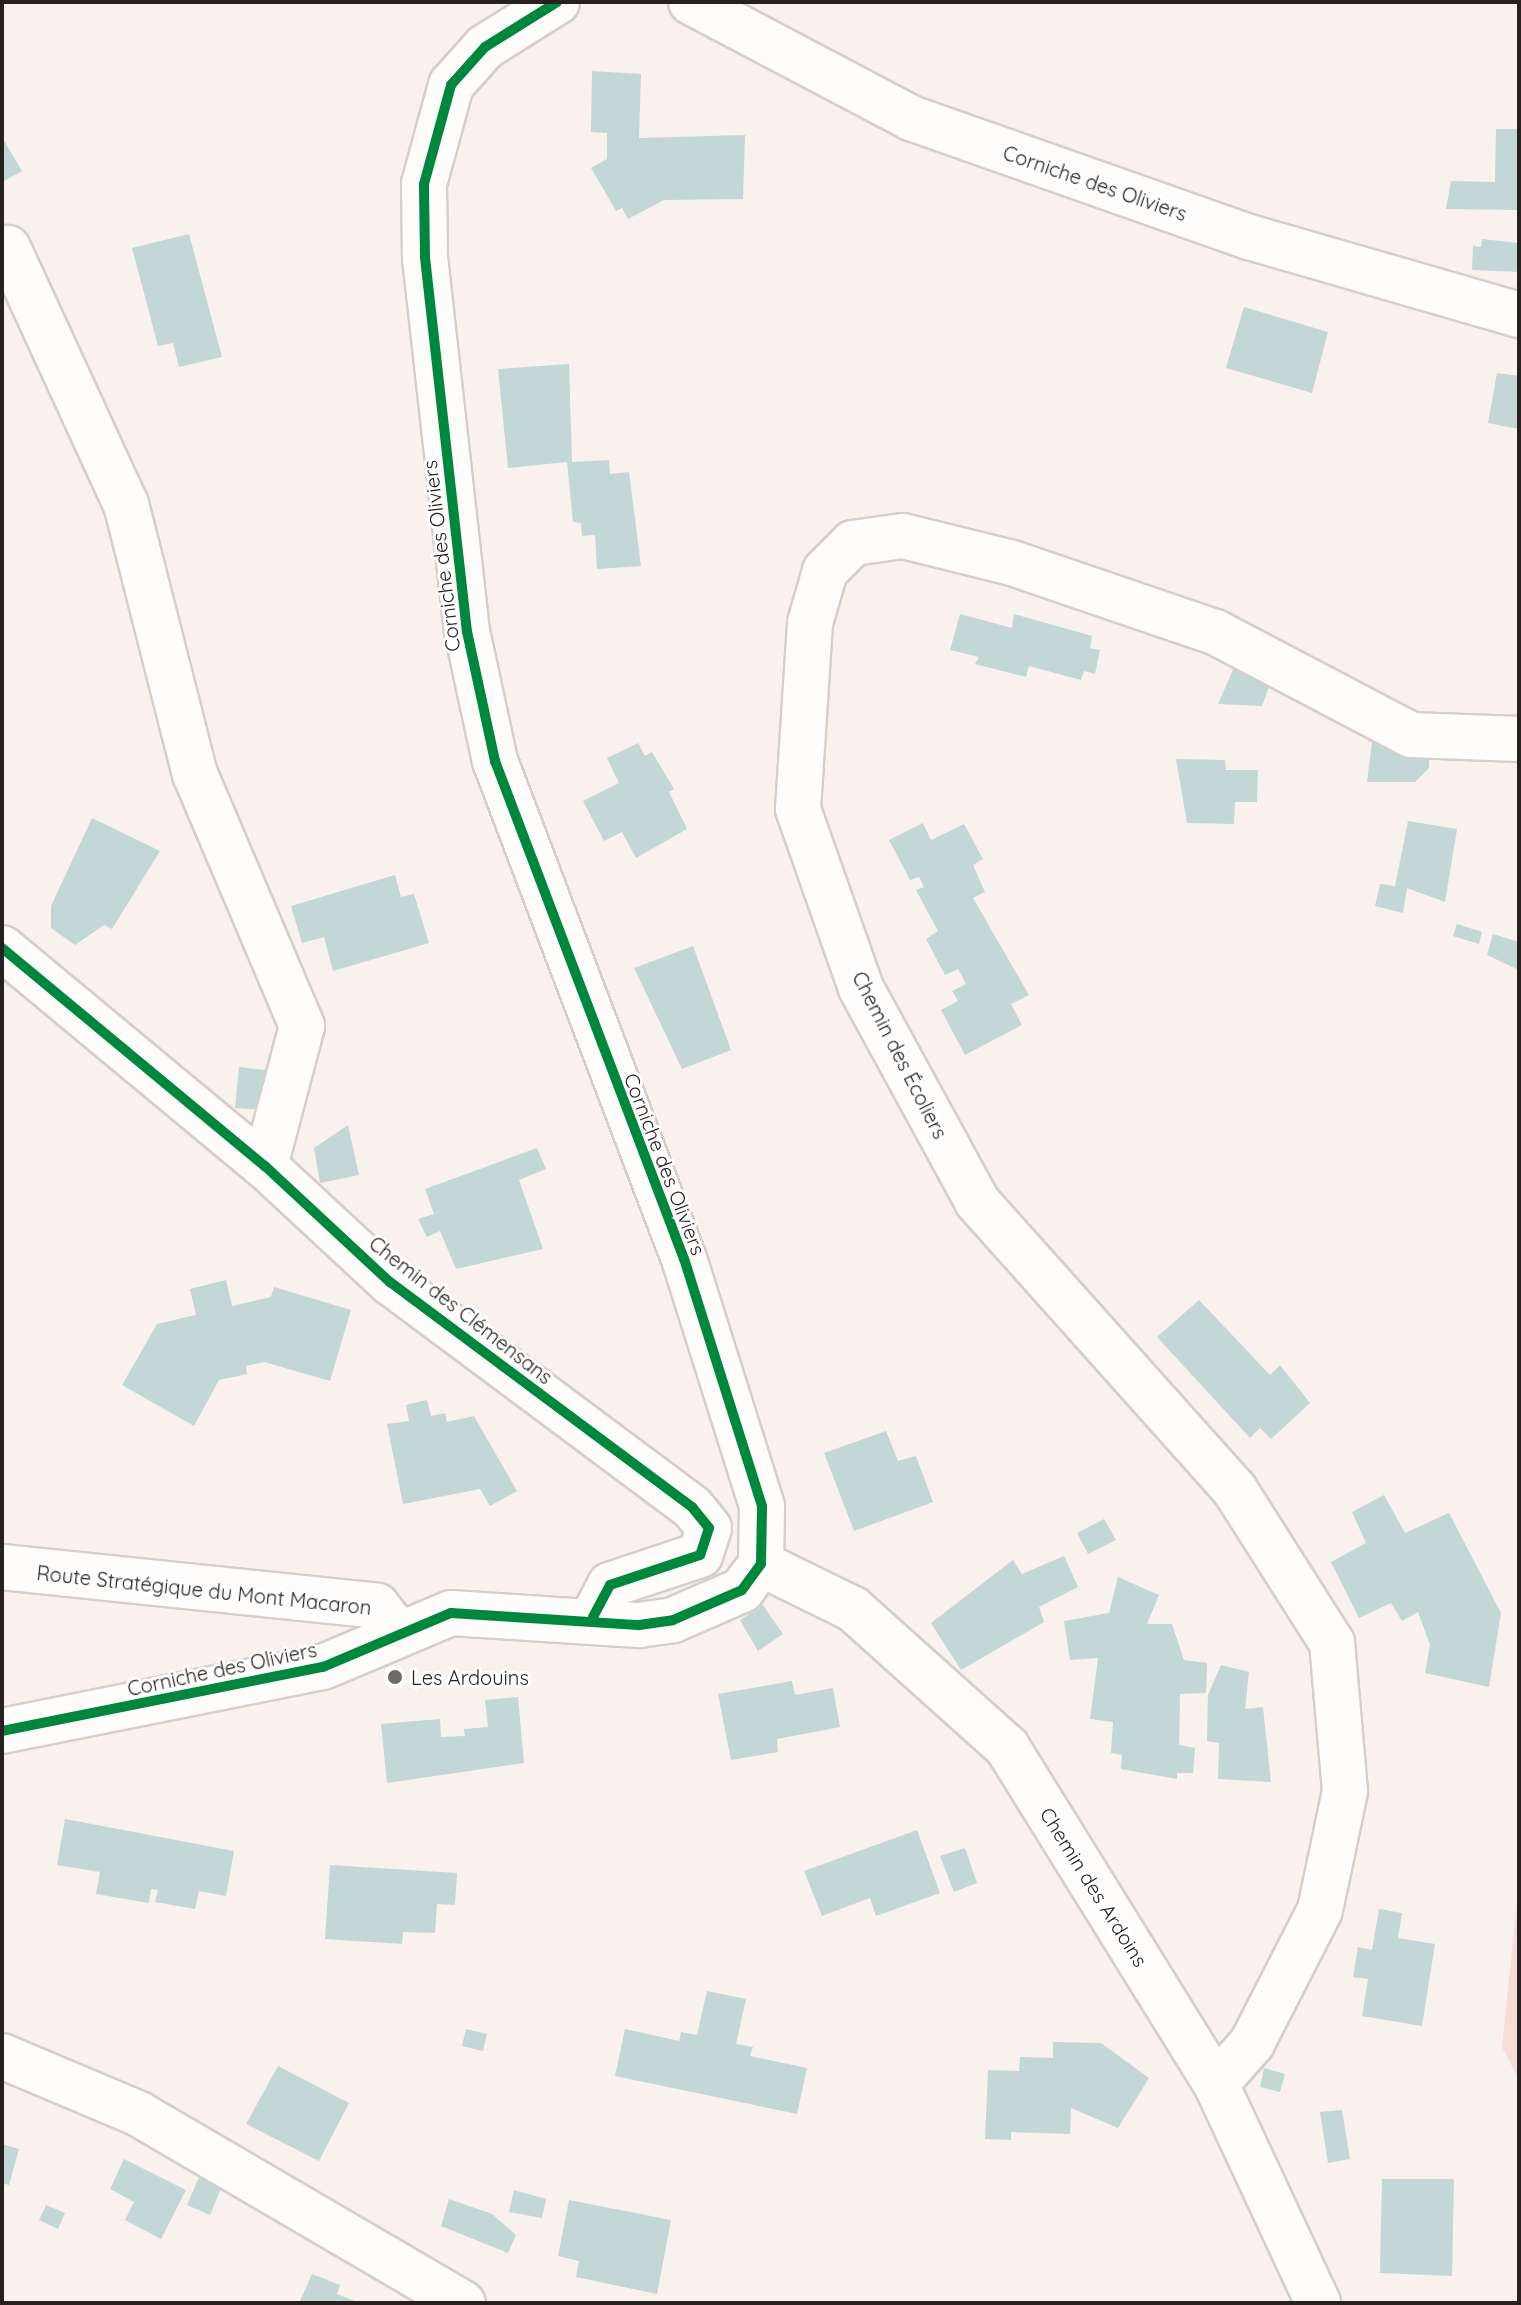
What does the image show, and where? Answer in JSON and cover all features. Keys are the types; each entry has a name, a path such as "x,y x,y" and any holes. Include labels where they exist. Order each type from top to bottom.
{"street":[{"name":"Corniche des Oliviers","path":"2,1731 323,1667 396,1630 451,1613 593,1617 639,1625 705,1610 742,1590 761,1564 766,1537 758,1494 684,1259 495,761 467,632 425,258 424,184 451,85 485,47 557,2"},
{"name":"Corniche des Oliviers","path":"691,2 911,118 1249,237 1519,315"},
{"path":"8,248 126,504 195,774 302,1026 289,1099 265,1166"},
{"name":"Chemin des Écoliers","path":"1216,2084 1252,2043 1320,1910 1345,1791 1332,1643 1235,1490 977,1201 861,988 798,809 810,623 825,571 853,543 903,536 1012,563 1215,632 1411,735 1519,739"},
{"name":"Chemin des Clémensans","path":"2,948 265,1166 390,1282 692,1507 709,1528 700,1555 610,1585 593,1617"},
{"name":"Chemin des Ardoins","path":"761,1564 853,1609 1007,1747 1216,2084 1318,2303"},
{"name":"Route Stratégique du Mont Macaron","path":"2,1567 377,1606 396,1630"},
{"path":"2,2056 139,2114 463,2303"}],"shaded area":[{"path":"1519,1884 1519,2080 1502,2047"}],"building":[{"path":"592,71 641,74 639,138 745,135 743,199 664,200 628,219 622,208 616,211 591,168 607,159 607,133 591,132"},
{"path":"1496,129 1519,129 1519,210 1446,209 1451,181 1495,182"},
{"path":"2,137 22,171 2,182"},
{"path":"189,234 222,357 179,367 173,343 158,346 132,248"},
{"path":"1482,239 1519,243 1519,272 1472,270 1473,246 1481,247"},
{"path":"1244,307 1328,332 1312,393 1226,368"},
{"path":"569,364 572,462 609,460 610,474 629,472 641,566 597,569 595,535 582,536 581,523 573,522 567,462 508,468 498,369"},
{"path":"1497,373 1519,376 1519,429 1488,423"},
{"path":"960,614 1012,628 1014,614 1092,636 1090,648 1100,650 1095,674 1084,671 1081,680 1029,666 1026,677 975,664 979,657 950,650"},
{"path":"1235,665 1272,679 1262,706 1218,704"},
{"path":"1372,742 1429,753 1429,768 1415,782 1367,782"},
{"path":"638,743 645,756 652,752 674,789 669,792 687,829 636,858 622,832 604,841 583,801 619,783 607,758"},
{"path":"1176,759 1225,760 1226,770 1258,770 1257,802 1235,802 1234,824 1187,823"},
{"path":"92,818 160,851 112,929 104,925 75,945 51,928 51,906"},
{"path":"1408,821 1457,829 1445,902 1407,888 1403,913 1375,906 1380,884 1395,886"},
{"path":"923,823 931,840 964,824 983,859 973,865 985,892 973,898 1029,995 1011,1004 1022,1025 965,1055 941,1010 958,1001 952,991 966,984 958,969 945,975 926,939 938,931 916,890 924,887 919,877 910,880 889,840"},
{"path":"395,875 401,897 414,894 429,943 333,971 324,937 302,943 291,906"},
{"path":"1457,924 1482,932 1479,944 1453,936"},
{"path":"1493,934 1519,942 1519,970 1487,955"},
{"path":"693,946 731,1050 682,1069 634,968"},
{"path":"239,1067 266,1070 264,1110 235,1108"},
{"path":"348,1125 359,1175 320,1183 314,1148"},
{"path":"537,1148 546,1169 519,1180 543,1249 456,1269 440,1231 427,1237 418,1219 434,1214 425,1189"},
{"path":"226,1280 232,1306 271,1297 274,1287 351,1310 330,1381 264,1362 246,1366 247,1374 219,1380 194,1426 122,1385 157,1324 196,1315 190,1289"},
{"path":"1199,1300 1270,1375 1280,1365 1310,1403 1271,1439 1260,1428 1250,1438 1157,1337"},
{"path":"427,1400 431,1416 445,1413 447,1422 474,1416 517,1491 490,1506 480,1489 403,1504 387,1424 409,1421 406,1405"},
{"path":"886,1431 898,1461 916,1456 933,1502 854,1531 824,1453"},
{"path":"1384,1495 1405,1533 1449,1513 1501,1613 1489,1687 1425,1673 1430,1645 1418,1612 1402,1621 1391,1603 1359,1618 1331,1562 1366,1543 1352,1512"},
{"path":"1104,1519 1116,1540 1088,1554 1077,1533"},
{"path":"1064,1556 1078,1587 1039,1607 1044,1622 961,1670 931,1623 1013,1560 1022,1574"},
{"path":"1118,1577 1159,1595 1147,1624 1172,1624 1184,1660 1207,1663 1206,1693 1180,1694 1179,1745 1195,1748 1193,1773 1177,1773 1177,1779 1121,1769 1122,1755 1111,1753 1113,1722 1090,1719 1098,1658 1070,1660 1064,1621 1109,1613"},
{"path":"763,1605 783,1634 758,1651 740,1620"},
{"path":"1221,1665 1249,1672 1245,1709 1263,1707 1271,1782 1218,1779 1219,1743 1207,1741 1208,1695"},
{"path":"792,1681 795,1695 833,1688 840,1727 777,1739 778,1752 731,1760 718,1694"},
{"path":"518,1697 524,1763 387,1783 381,1724 440,1719 441,1737 465,1736 464,1729 488,1727 485,1700"},
{"path":"65,1819 234,1851 226,1896 199,1891 195,1909 155,1902 158,1890 151,1889 149,1903 96,1894 100,1872 57,1865"},
{"path":"917,1830 940,1893 876,1916 870,1898 822,1916 804,1871"},
{"path":"965,1848 977,1883 954,1892 940,1856"},
{"path":"330,1865 457,1873 455,1905 437,1904 435,1933 403,1932 402,1944 325,1939"},
{"path":"1379,1909 1402,1913 1398,1938 1435,1944 1422,2026 1362,2016 1368,1979 1353,1977 1358,1947 1372,1950"},
{"path":"707,1991 746,1999 736,2044 753,2047 750,2056 807,2068 797,2114 615,2076 625,2029 679,2041 681,2032 697,2035"},
{"path":"466,2029 487,2034 483,2051 462,2046"},
{"path":"1053,2042 1101,2043 1149,2078 1118,2128 1071,2108 1070,2134 1011,2132 1011,2140 985,2139 988,2070 1019,2071 1020,2057 1053,2058"},
{"path":"278,2066 349,2103 319,2161 246,2124"},
{"path":"1264,2068 1285,2074 1280,2092 1260,2087"},
{"path":"1342,2110 1350,2159 1328,2163 1320,2112"},
{"path":"2,2144 19,2149 9,2185 2,2183"},
{"path":"124,2159 186,2190 161,2239 125,2220 134,2202 110,2189"},
{"path":"199,2177 222,2186 210,2215 187,2205"},
{"path":"1382,2179 1454,2179 1452,2276 1380,2273"},
{"path":"514,2190 546,2199 542,2218 509,2212"},
{"path":"449,2199 492,2214 516,2235 508,2253 441,2226"},
{"path":"569,2200 671,2220 657,2294 576,2277 579,2261 558,2256"},
{"path":"46,2205 65,2213 58,2229 39,2220"},
{"path":"312,2274 340,2285 337,2294 360,2303 299,2303"}],"cycle path":[{"path":"2,1731 323,1667 451,1613 639,1625 673,1620 742,1590 761,1564 762,1506 684,1259 495,761 467,632 425,258 424,184 451,85 485,47 557,2"},
{"path":"2,948 265,1166 390,1282 692,1507 709,1528 700,1555 610,1585 593,1617"}],"place":[{"name":"Les Ardouins","path":"395,1677"}]}
